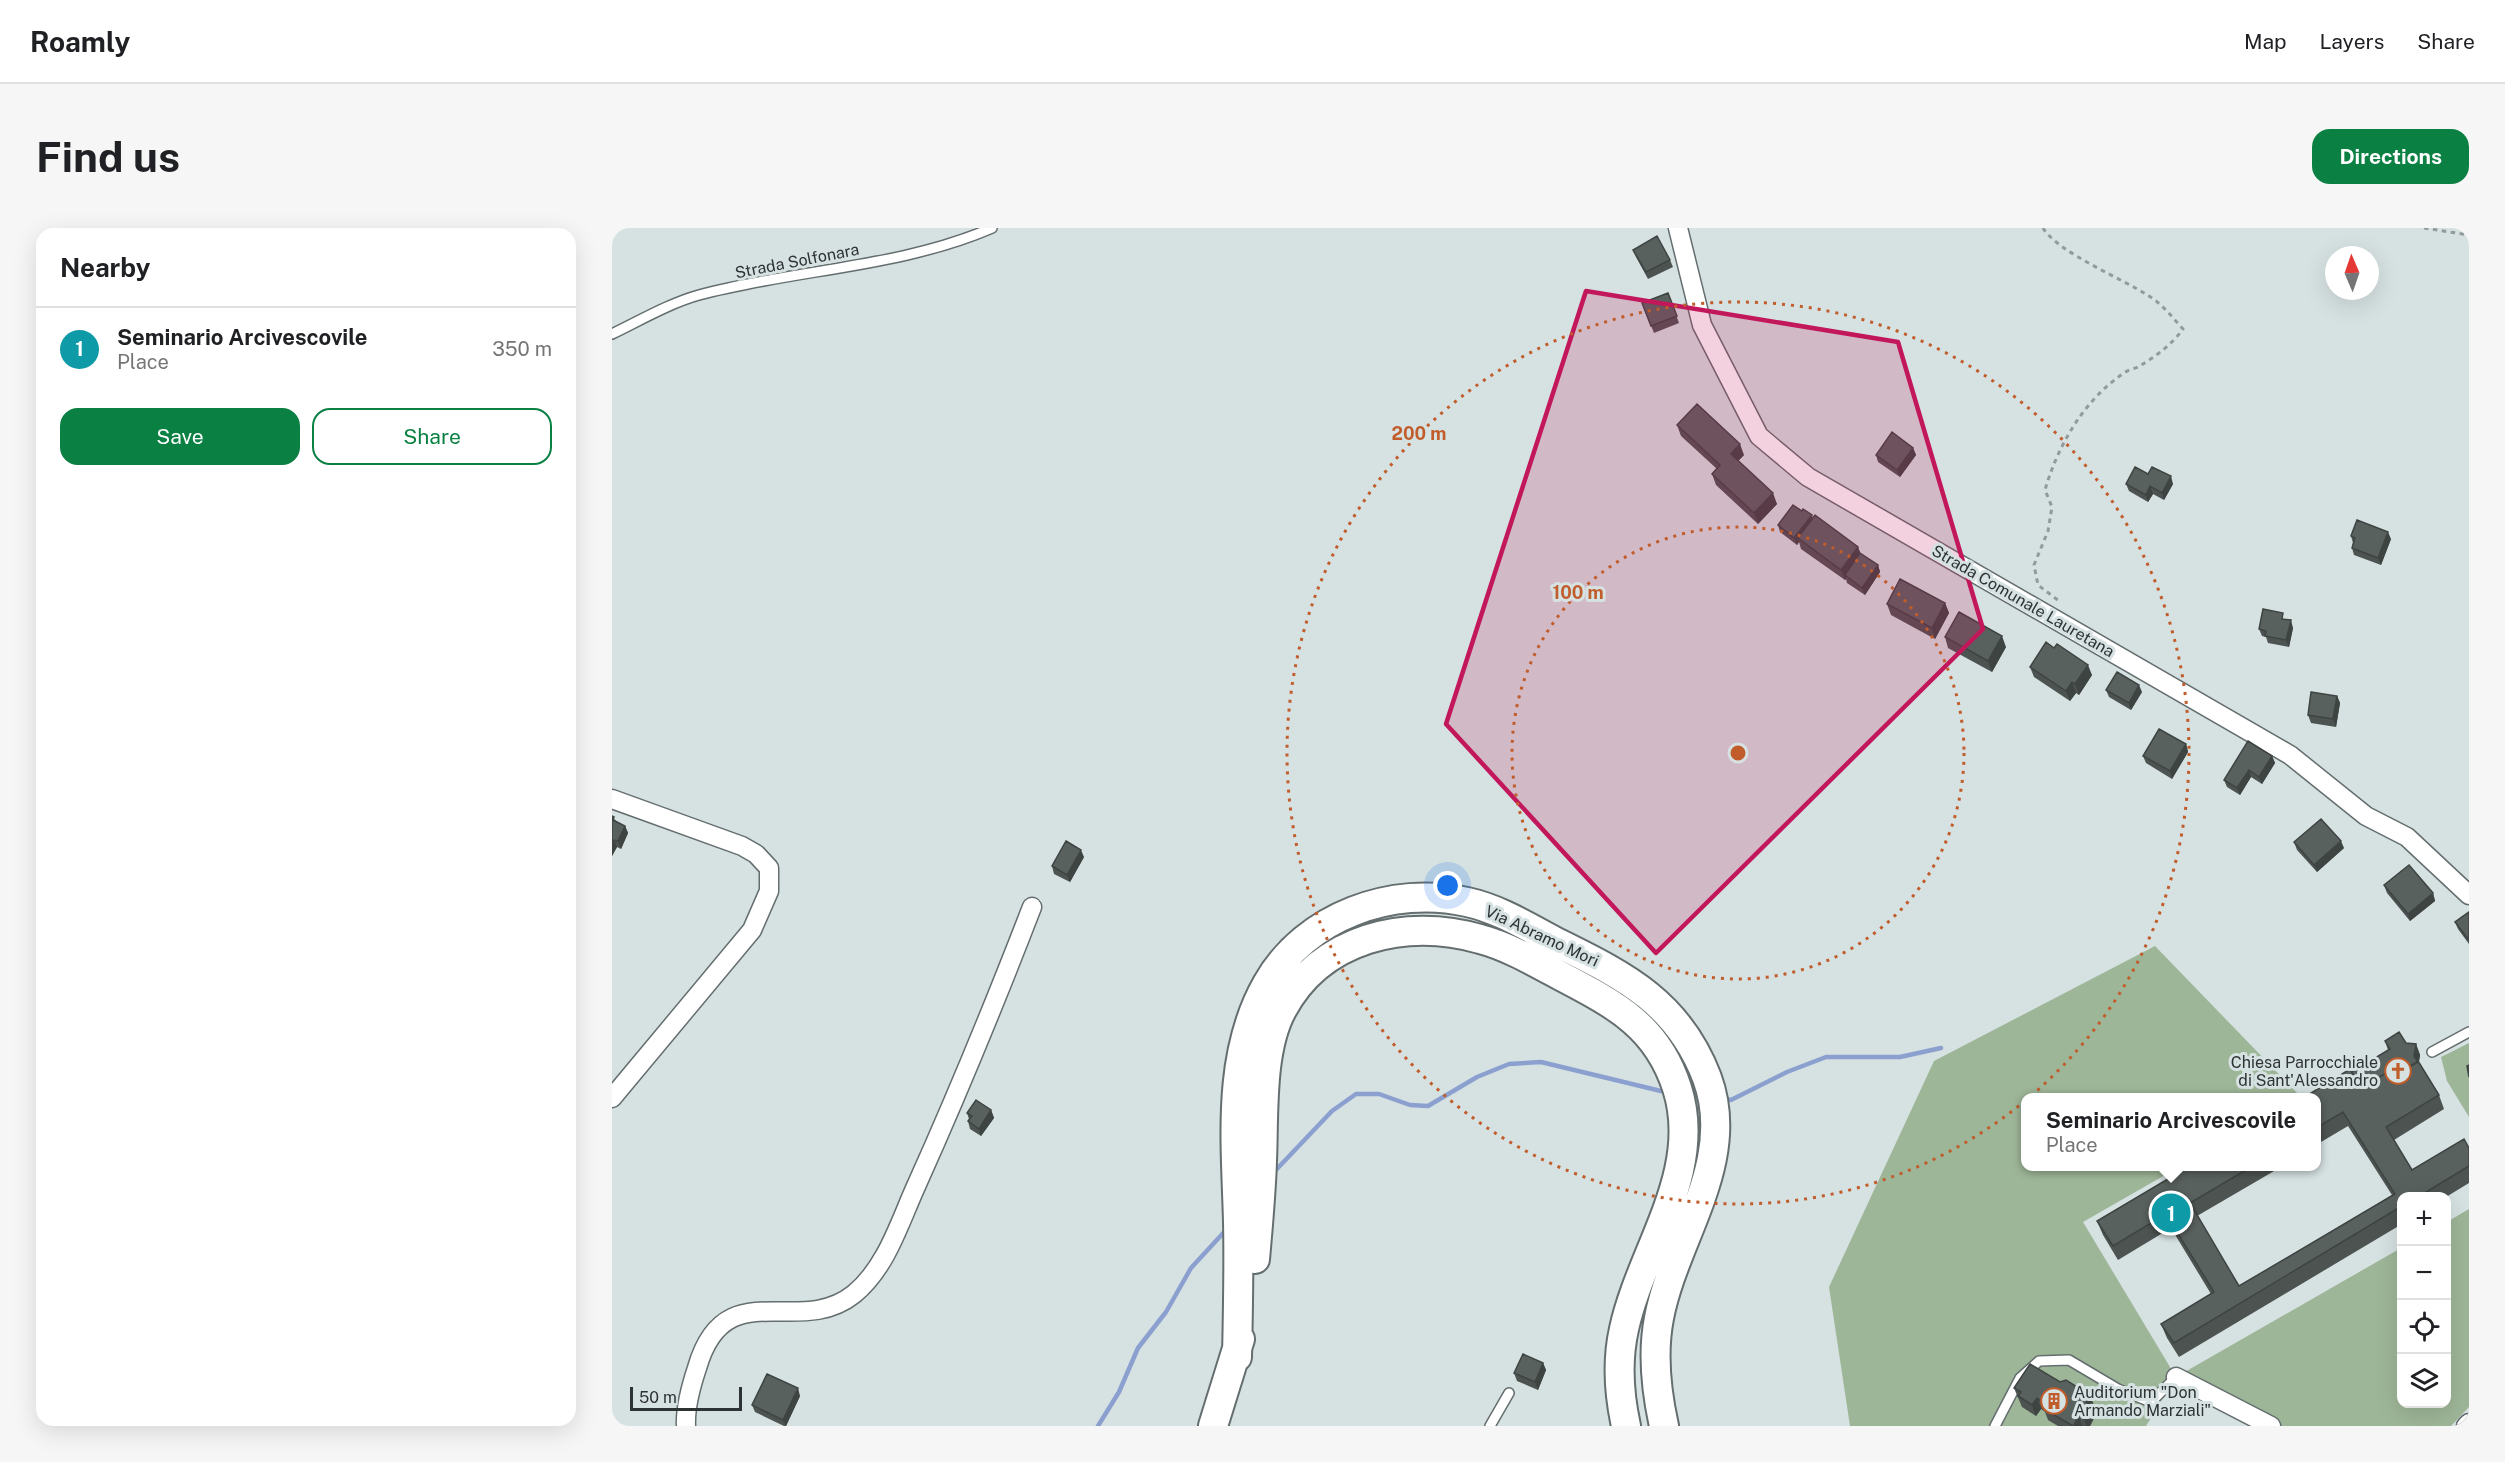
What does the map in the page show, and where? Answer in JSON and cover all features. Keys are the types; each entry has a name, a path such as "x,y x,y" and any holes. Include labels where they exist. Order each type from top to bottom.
{"main road":[{"name":"Via Abramo Mori","path":"1237,1357 1239,1272 1236,1121 1239,1062 1249,1019 1268,981 1294,950 1318,929 1352,910 1390,900 1428,898 1467,901 1497,913 1606,966 1661,1004 1682,1030 1698,1057 1708,1082 1714,1110 1713,1153 1703,1198 1684,1239 1659,1317 1655,1357 1658,1399 1664,1426"},
{"name":"Via Abramo Mori","path":"1213,1426 1237,1357 1255,1257 1267,1070 1270,1048 1281,1011 1304,980 1328,957 1360,939 1403,930 1441,930 1482,939 1547,969 1630,1015 1651,1037 1668,1064 1678,1089 1683,1118 1682,1160 1670,1202 1649,1251 1624,1330 1619,1369 1626,1426"}],"street":[{"name":"Strada Comunale Lauretana","path":"1678,228 1702,325 1759,436 1808,477 2290,755 2366,816 2407,837 2469,895"},
{"path":"612,799 742,846 756,854 769,868 769,891 752,930 612,1098"},
{"path":"686,1426 692,1384 702,1350 716,1326 746,1313 826,1308 854,1294 879,1266 968,1071 1032,907"},
{"path":"2176,1377 2271,1426"},
{"path":"2466,1426 2469,1423"}],"lane":[{"name":"Strada Solfonara","path":"612,334 697,295 892,258 966,239 992,228"},
{"path":"2432,1052 2469,1032"},
{"path":"1995,1426 2020,1378 2038,1361 2069,1360 2118,1389 2151,1401 2176,1377"},
{"path":"1490,1426 1509,1393"}],"path":[{"path":"2043,228 2048,236 2084,260 2152,297 2183,328 2175,340 2140,366 2125,372 2096,399 2069,431 2052,466 2045,490 2052,507 2048,531 2034,565 2038,585 2066,607"},
{"path":"2424,228 2469,235"}],"highlighted area":[{"path":"1586,291 1898,342 1983,629 1656,953 1446,724"}],"green space":[{"path":"2155,946 2297,1093 2021,1093 2021,1171 2172,1171 2083,1222 2176,1377 2146,1426 1850,1426 1829,1287 1934,1061"},
{"path":"2469,1043 2469,1117 2447,1081 2441,1057"},
{"path":"2469,1209 2469,1407 2451,1426 2271,1426 2176,1377 2397,1250 2397,1408 2451,1408 2451,1220"}],"building":[{"path":"1657,236 1670,260 1646,272 1633,250"},
{"path":"1668,293 1677,316 1651,326 1642,303"},
{"path":"1697,404 1740,444 1731,454 1773,493 1754,513 1712,474 1720,465 1677,425"},
{"path":"1892,432 1913,448 1897,470 1876,455"},
{"path":"2135,467 2148,474 2152,467 2171,476 2162,493 2150,486 2146,495 2126,484"},
{"path":"1793,505 1812,515 1794,538 1778,525"},
{"path":"1815,515 1858,547 1841,570 1798,538"},
{"path":"2357,520 2388,532 2378,558 2352,548 2355,538 2351,536"},
{"path":"1860,553 1878,565 1862,588 1845,575"},
{"path":"1900,579 1945,603 1932,628 1887,604"},
{"path":"2263,609 2283,613 2282,619 2291,620 2286,640 2265,636 2266,631 2259,629"},
{"path":"1959,612 2002,636 1988,661 1945,637"},
{"path":"2046,642 2054,648 2057,644 2088,665 2075,684 2072,682 2066,691 2030,667"},
{"path":"2117,672 2139,685 2129,703 2106,690"},
{"path":"2311,692 2337,696 2333,719 2308,715"},
{"path":"2159,729 2186,744 2170,771 2143,756"},
{"path":"2248,741 2272,756 2259,777 2249,770 2237,788 2224,780"},
{"path":"612,816 613,820 625,826 618,841 614,840 612,844"},
{"path":"2321,819 2341,841 2314,865 2294,842"},
{"path":"1066,841 1081,850 1067,875 1052,866"},
{"path":"2409,865 2433,893 2408,914 2384,885"},
{"path":"2469,912 2469,940 2455,922"},
{"path":"2399,1032 2406,1043 2416,1044 2414,1056 2418,1062 2404,1070 2401,1064 2361,1088 2352,1072 2390,1049 2385,1041"},
{"path":"2418,1061 2439,1095 2386,1127 2412,1170 2464,1139 2469,1148 2469,1166 2426,1192 2397,1192 2397,1209 2174,1343 2161,1324 2214,1292 2166,1214 2113,1246 2097,1221 2181,1171 2244,1171 2190,1203 2239,1286 2395,1194 2343,1112 2321,1125 2321,1093 2311,1093 2350,1069 2361,1088 2401,1064 2404,1070"},
{"path":"976,1100 991,1110 979,1129 968,1121 972,1116 967,1113"},
{"path":"1523,1354 1543,1363 1535,1382 1514,1373"},
{"name":"Auditorium \"Don Armando Marziali\"","path":"2030,1364 2060,1382 2066,1380 2090,1395 2086,1402 2091,1405 2084,1419 2079,1417 2073,1426 2044,1409 2043,1403 2037,1398 2032,1405 2018,1396 2021,1392 2014,1388"},
{"path":"767,1374 798,1388 783,1420 752,1405"}],"waterway":[{"path":"1725,1099 1731,1100 1787,1072 1826,1057 1900,1057 1941,1048"},
{"path":"1274,1172 1332,1111 1356,1094 1379,1094 1410,1105 1428,1106 1477,1077 1509,1064 1541,1062 1665,1092"},
{"path":"1098,1426 1119,1392 1138,1348 1166,1312 1191,1268 1226,1230"}],"place":[{"name":"Chiesa Parrocchiale di Sant'Alessandro","path":"2398,1071"},
{"name":"Seminario Arcivescovile","path":"2171,1213"},
{"name":"Auditorium \"Don Armando Marziali\"","path":"2054,1401"}]}
